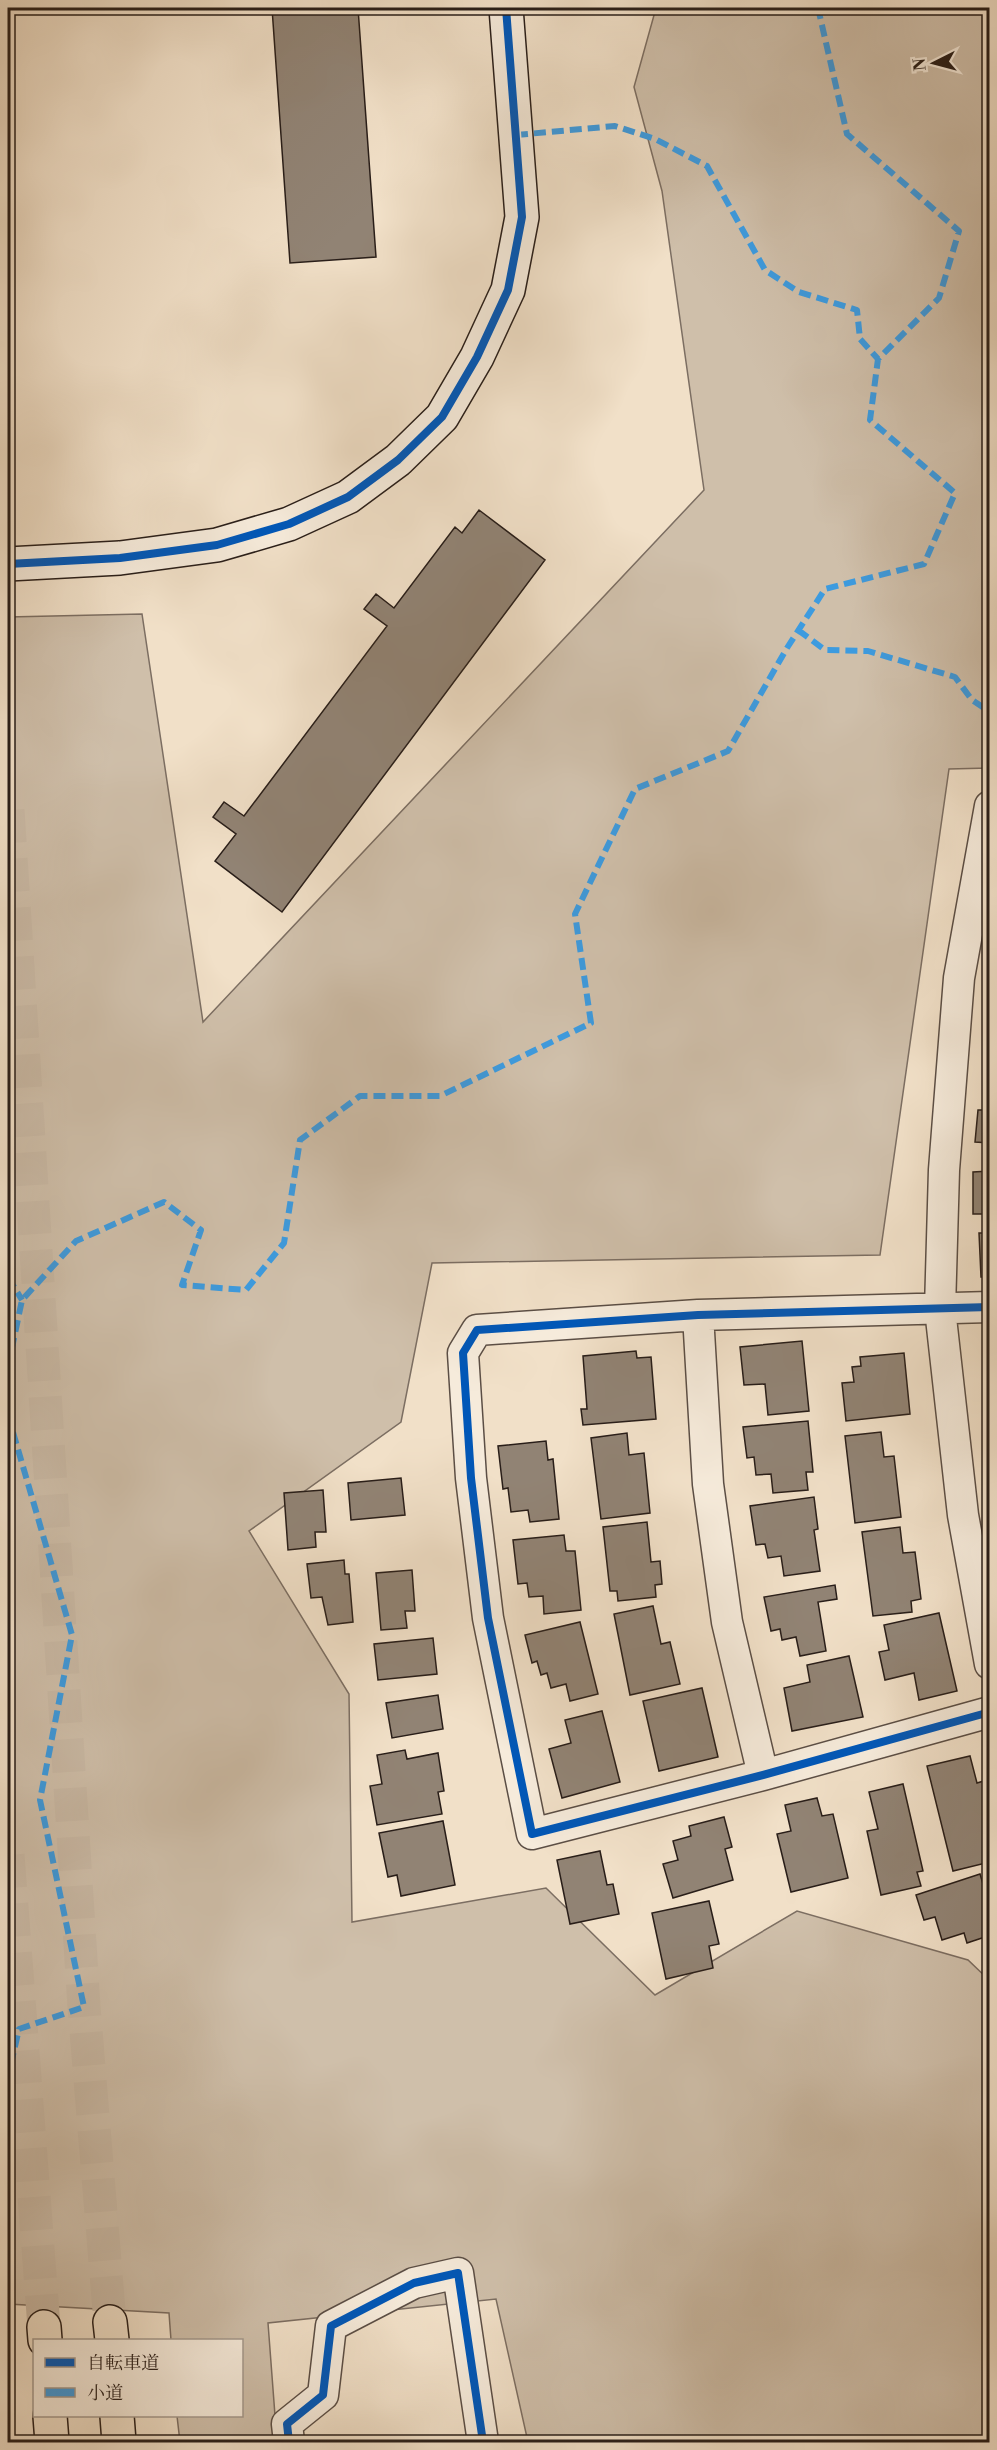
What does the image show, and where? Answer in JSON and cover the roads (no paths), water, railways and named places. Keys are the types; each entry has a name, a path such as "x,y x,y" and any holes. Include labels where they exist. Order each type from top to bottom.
{"highway":[{"path":"50,2417 52,2442"},
{"path":"117,2417 119,2442"}],"street":[{"path":"8,564 120,558 217,545 289,524 348,497 398,460 442,417 477,357 508,290 522,217 506,8"},
{"path":"990,806 958,978 944,1170 940,1309 963,1515 990,1664"},
{"path":"990,1307 698,1315 477,1330 462,1353 471,1478 488,1618 532,1834 990,1712"},
{"path":"698,1315 708,1484 727,1623 763,1774"},
{"path":"289,2442 287,2424 323,2395 331,2326 414,2283 459,2273 483,2442"}],"tunnel":[{"path":"8,810 84,2007 110,2322"},
{"path":"8,1855 44,2327"}]}
